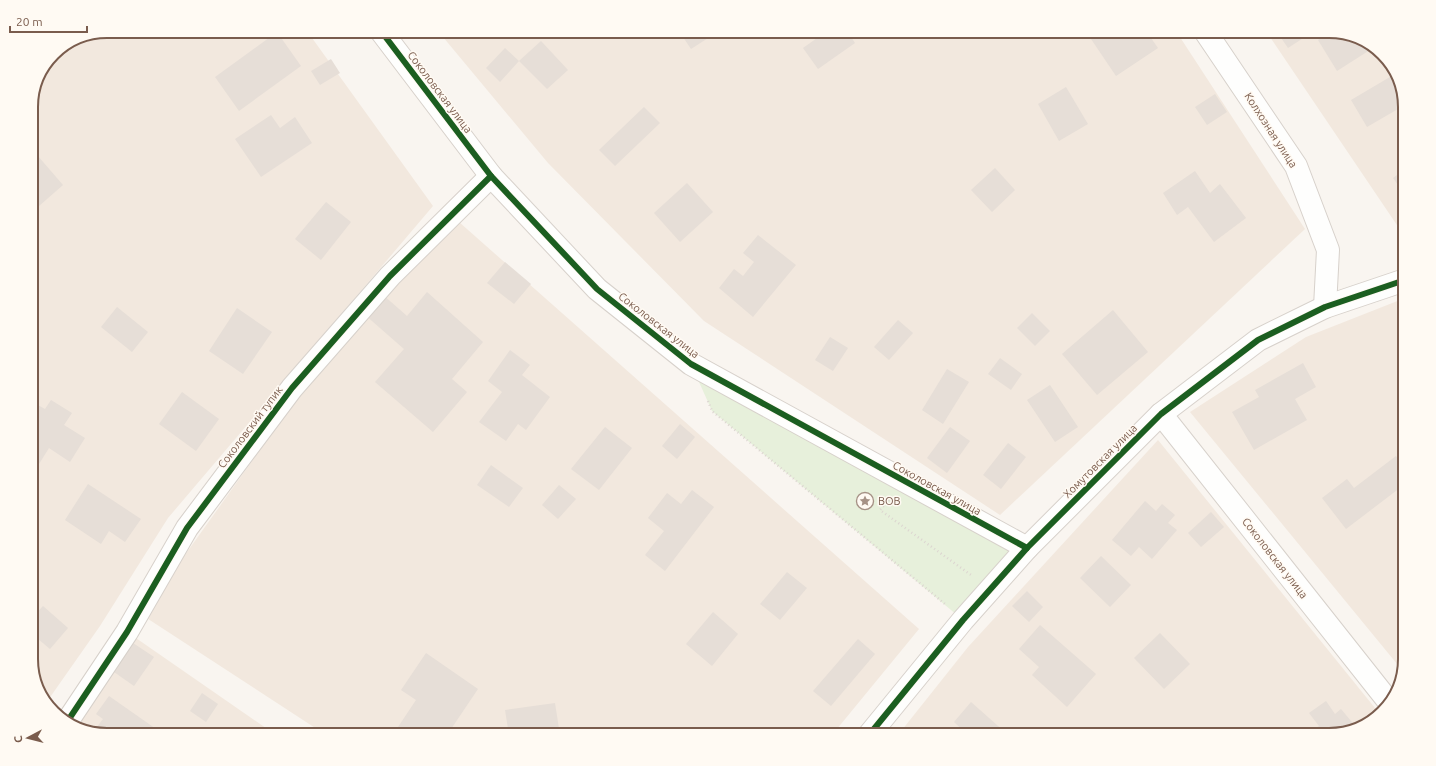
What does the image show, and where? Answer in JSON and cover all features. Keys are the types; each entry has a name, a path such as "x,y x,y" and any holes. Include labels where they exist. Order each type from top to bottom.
{"street":[{"name":"Соколовская улица","path":"386,38 491,176 597,289 692,364 1027,548"},
{"name":"Колхозная улица","path":"1210,38 1296,166 1328,250 1325,307"},
{"name":"Соколовский тупик","path":"70,717 127,632 187,528 292,388 390,276 491,176"},
{"name":"Хомутовская улица","path":"875,728 963,620 1027,548 1161,414 1258,340 1325,307 1398,282"},
{"name":"Соколовская улица","path":"1161,414 1386,698"}],"path":[{"path":"706,398 712,411 963,620"},
{"path":"904,481 880,510 991,589"}],"shaded area":[{"path":"312,38 433,206 168,518 100,626 50,697 45,690 38,664 38,102 40,89 45,76 52,65 62,55 72,47 98,39"},
{"path":"444,38 1181,38 1305,229 1000,515 704,321 548,163"},
{"path":"1271,38 1342,39 1360,45 1374,55 1391,76 1398,102 1398,227"},
{"path":"450,214 919,629 838,728 315,728 142,615 315,373"},
{"path":"1398,301 1397,664 1190,412 1306,337"},
{"path":"1158,440 1376,709 1360,721 1342,727 1329,728 904,728 968,647"},
{"path":"133,636 266,728 107,728 94,727 77,721"}],"green space":[{"path":"691,364 1027,548 963,620 712,411"}],"building":[{"path":"269,38 281,38 301,66 239,111 215,77"},
{"path":"684,38 708,38 691,49"},
{"path":"817,38 852,38 855,43 818,69 803,48"},
{"path":"1151,38 1158,48 1116,76 1091,39"},
{"path":"1281,38 1303,38 1288,48"},
{"path":"1321,38 1342,39 1360,45 1368,51 1337,71 1318,40"},
{"path":"541,41 568,70 547,89 519,61"},
{"path":"505,48 519,61 500,82 486,68"},
{"path":"331,59 340,73 320,85 311,71"},
{"path":"1391,76 1397,94 1398,109 1367,127 1351,100"},
{"path":"1066,87 1088,124 1059,141 1038,104"},
{"path":"1215,94 1227,112 1207,125 1195,107"},
{"path":"644,107 660,123 615,166 599,150"},
{"path":"271,115 280,128 295,117 312,143 261,177 235,139"},
{"path":"38,156 63,185 38,207"},
{"path":"995,168 1015,190 992,212 971,190"},
{"path":"1195,171 1210,193 1220,184 1246,218 1214,242 1188,207 1177,215 1163,193"},
{"path":"1398,174 1398,185 1393,178"},
{"path":"687,183 713,212 680,242 654,213"},
{"path":"326,202 351,222 321,260 295,239"},
{"path":"758,235 796,265 753,317 719,288 734,269 743,276 754,262 743,253"},
{"path":"505,262 531,284 514,304 487,283"},
{"path":"427,292 483,342 452,379 467,392 433,432 375,382 404,349 364,314 382,294 407,316"},
{"path":"117,307 148,332 132,352 101,327"},
{"path":"237,308 272,332 243,374 209,351"},
{"path":"1113,310 1148,352 1097,395 1062,354"},
{"path":"1032,313 1050,331 1035,346 1017,328"},
{"path":"898,320 913,333 889,360 874,347"},
{"path":"830,337 848,348 833,371 815,360"},
{"path":"510,350 530,365 522,375 550,397 526,430 518,424 506,441 479,422 502,392 488,381"},
{"path":"1000,358 1022,374 1011,390 988,374"},
{"path":"1303,363 1316,387 1295,399 1307,420 1254,450 1232,412 1259,397 1255,390"},
{"path":"947,369 969,382 943,424 922,410"},
{"path":"1050,385 1078,427 1055,442 1027,400"},
{"path":"182,392 219,419 196,451 159,424"},
{"path":"51,400 72,413 64,425 85,438 70,462 49,448 38,466 38,405 45,409"},
{"path":"680,424 695,437 677,459 662,446"},
{"path":"605,427 632,448 599,490 571,469"},
{"path":"950,427 970,441 947,473 927,458"},
{"path":"1008,443 1026,457 1001,489 983,475"},
{"path":"1396,456 1398,459 1398,489 1346,529 1322,498 1347,479 1354,488"},
{"path":"491,465 523,488 509,507 477,485"},
{"path":"88,484 141,519 125,542 109,531 101,544 65,520"},
{"path":"559,485 576,499 558,519 542,505"},
{"path":"692,490 714,507 665,571 645,555 664,531 648,518 667,493 681,504"},
{"path":"1145,501 1156,511 1162,504 1175,515 1168,523 1177,530 1152,559 1139,547 1131,556 1112,540"},
{"path":"1211,512 1224,527 1201,547 1188,533"},
{"path":"1101,556 1131,585 1110,607 1080,578"},
{"path":"787,572 807,588 780,620 760,604"},
{"path":"1027,591 1043,607 1029,622 1012,606"},
{"path":"43,606 68,628 50,649 38,639 38,611"},
{"path":"713,612 738,634 712,666 686,644"},
{"path":"1040,625 1096,674 1067,707 1032,675 1039,667 1019,649"},
{"path":"1160,633 1190,664 1164,689 1134,658"},
{"path":"858,639 875,654 831,706 813,691"},
{"path":"133,643 154,657 134,686 114,672"},
{"path":"426,653 478,689 452,728 397,728 416,700 401,690"},
{"path":"202,693 218,704 206,722 190,711"},
{"path":"109,696 155,728 97,727 103,719 96,714"},
{"path":"1326,701 1335,714 1341,709 1353,723 1342,727 1317,728 1319,726 1309,713"},
{"path":"971,702 1000,728 960,728 954,722"},
{"path":"555,703 559,728 508,728 505,710"}],"cycle path":[{"path":"386,38 491,176 597,289 691,364 1027,548"},
{"path":"70,717 127,632 187,528 292,388 390,276 491,176"},
{"path":"875,728 963,620 1027,548 1161,414 1258,340 1325,307 1398,282"}],"place":[{"name":"ВОВ","path":"865,501"}]}
